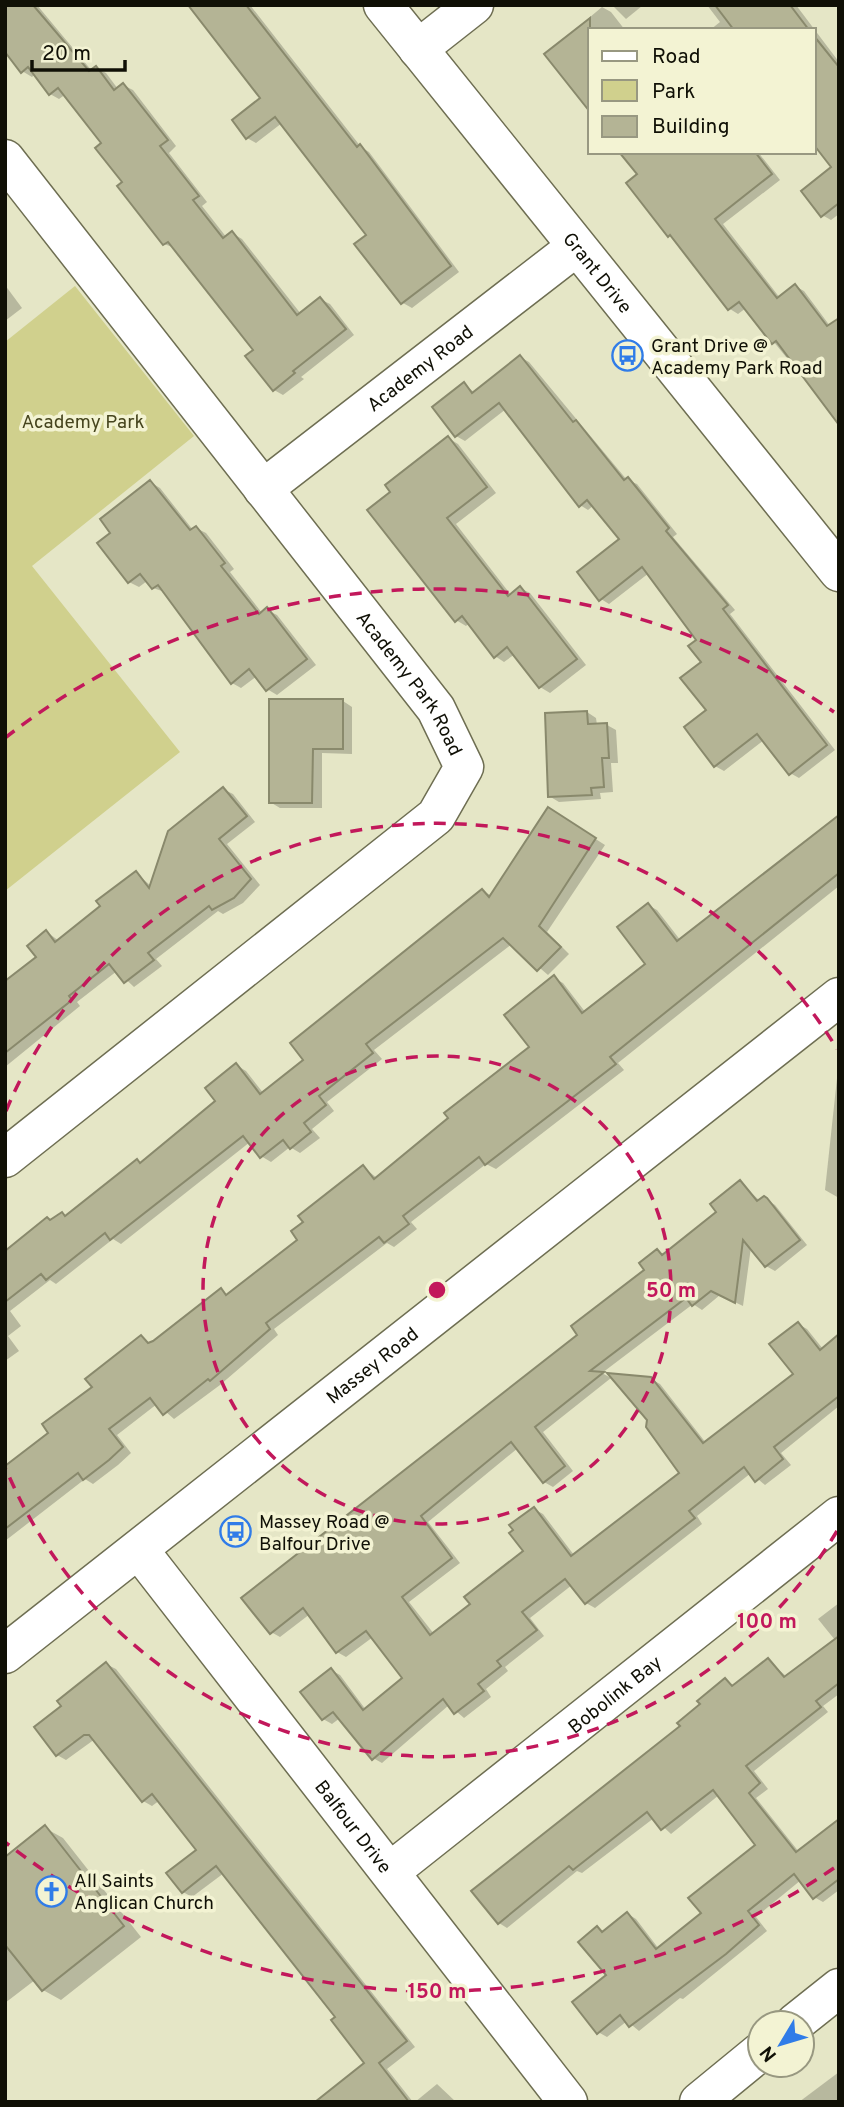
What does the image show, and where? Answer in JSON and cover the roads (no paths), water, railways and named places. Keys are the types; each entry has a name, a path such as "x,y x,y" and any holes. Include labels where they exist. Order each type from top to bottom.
{"street":[{"name":"Grant Drive","path":"383,5 839,572"},
{"path":"418,49 474,5"},
{"name":"Academy Park Road","path":"5,159 436,709 464,767 436,816 5,1158"},
{"name":"Academy Road","path":"263,489 576,247"},
{"name":"Massey Road","path":"5,1654 839,997"},
{"name":"Bobolink Bay","path":"391,1871 839,1516"},
{"name":"Balfour Drive","path":"139,1550 568,2102"},
{"path":"812,2009 839,1987"},
{"path":"698,2102 746,2063"}],"place":[{"name":"Grant Drive @ Academy Park Road","path":"628,356"},
{"name":"Massey Road @ Balfour Drive","path":"236,1532"},
{"name":"All Saints Anglican Church","path":"51,1891"}],"park label":[{"name":"Academy Park","path":"83,421"}]}
